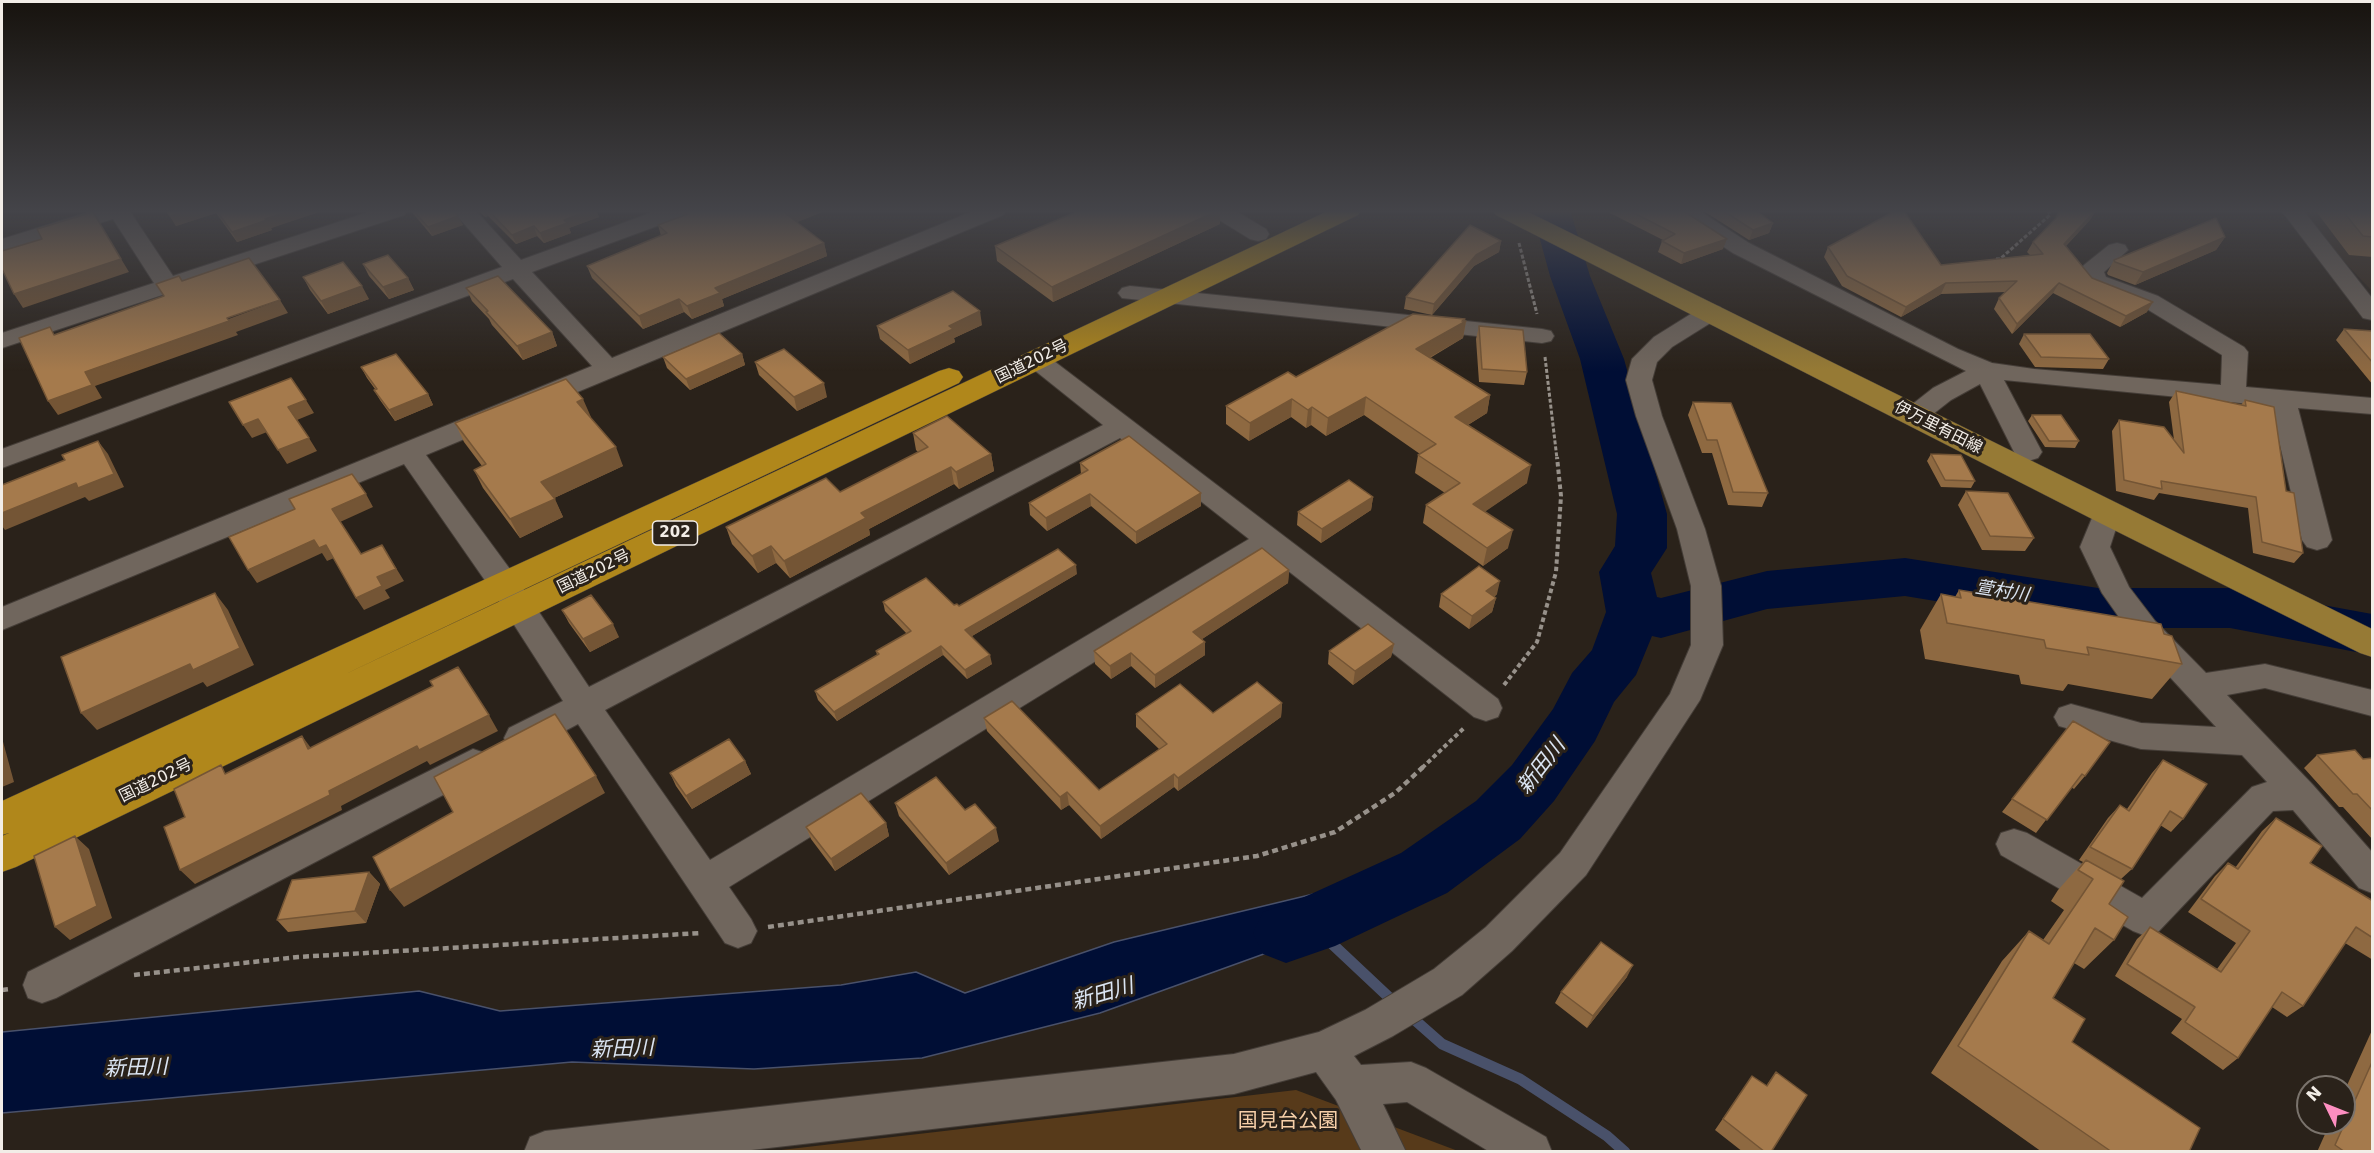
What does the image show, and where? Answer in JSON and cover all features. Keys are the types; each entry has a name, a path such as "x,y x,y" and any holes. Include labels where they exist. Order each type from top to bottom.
{"highway":[{"name":"国道202号","path":"2,855 512,596 1130,293 1174,264"},
{"name":"国道202号","path":"2,819 512,596 1037,360 1237,264"}],"main road":[{"name":"伊万里有田線","path":"1613,264 2107,513 2373,644"}],"street":[{"path":"153,264 168,286"},
{"path":"2,341 233,264"},
{"path":"512,264 608,369"},
{"path":"2,459 531,264"},
{"path":"2,619 864,264"},
{"path":"1772,264 1949,354 1986,370 2034,377 2373,406"},
{"path":"2100,264 2092,270 2095,281 2150,301 2235,352 2233,395"},
{"path":"2334,264 2373,313"},
{"path":"1130,293 1542,336"},
{"path":"545,1152 1234,1074 1325,1050 1379,1023 1448,982 1499,939 1573,864 1684,700 1707,645 1706,586 1691,529 1649,416 1639,380 1645,359 1663,342 1711,312"},
{"path":"1037,360 1486,708"},
{"path":"1914,416 1942,394 1986,370"},
{"path":"1986,370 2028,453"},
{"path":"2283,399 2317,540"},
{"path":"42,985 1122,426"},
{"path":"409,451 512,596 738,931"},
{"path":"2107,513 2095,547 2117,593 2144,628 2301,795 2373,877"},
{"path":"704,883 1270,540"},
{"path":"2199,687 2265,676 2373,703"},
{"path":"2071,717 2141,736 2252,742"},
{"path":"2014,844 2146,919 2264,797 2301,795"},
{"path":"1325,1050 1351,1086 1385,1152"},
{"path":"1351,1086 1411,1082 1530,1152"}],"path":[{"path":"123,976 298,957 738,931 1257,856 1335,832 1395,793 1486,708 1537,642 1556,572 1561,495 1542,336 1524,264"},
{"path":"2,990 42,985"}],"shaded area":[{"path":"2346,264 2372,264 2372,291"}],"green space":[{"name":"国見台公園","path":"1296,1090 1458,1151 764,1152"}],"water":[{"path":"1330,890 1354,902 1345,922 1311,937 1100,1013 922,1058 754,1069 572,1062 2,1113 2,1032 419,991 500,1011 841,985 916,972 965,993 1114,942"}],"building":[{"path":"2,264 106,264 14,294 2,269"},
{"path":"232,264 253,264 280,300 227,318 229,321 85,372 92,385 48,401 19,338 50,327 54,335 164,296 156,284 179,276 182,281"},
{"path":"338,264 344,264 362,286 321,301 303,277"},
{"path":"363,264 396,264 408,278 383,287"},
{"path":"592,264 774,264 715,288 720,293 687,306 679,299 639,316 587,266"},
{"path":"1020,264 1102,264 1052,287"},
{"path":"1436,264 1468,264 1434,304 1406,297"},
{"path":"1839,264 2080,264 2092,278 2153,302 2126,316 2059,283 2017,324 1999,298 2017,281 1946,283 1906,307 1847,276"},
{"path":"2120,264 2162,264 2143,272"},
{"path":"498,276 552,332 517,346 466,288"},
{"path":"953,291 980,311 949,326 953,329 908,350 877,326"},
{"path":"1413,314 1465,319 1462,321 1466,321 1416,349 1490,395 1455,417 1531,465 1473,504 1513,530 1487,548 1426,505 1460,483 1418,455 1436,444 1366,397 1328,418 1312,407 1308,410 1292,399 1250,423 1226,406 1288,372 1296,377"},
{"path":"1479,326 1523,330 1527,372 1482,369"},
{"path":"2344,329 2373,331 2373,363"},
{"path":"719,333 742,354 686,379 663,357"},
{"path":"2024,334 2090,334 2109,359 2041,357"},
{"path":"784,349 824,383 794,397 755,362"},
{"path":"396,354 428,394 389,410 361,367"},
{"path":"291,378 306,400 288,407 309,438 278,450 258,419 243,425 229,402"},
{"path":"566,379 583,399 577,402 616,447 541,482 555,499 510,519 474,470 486,464 455,423"},
{"path":"2176,391 2246,406 2245,400 2274,407 2286,491 2294,493 2303,553 2262,542 2256,497 2161,481 2162,489 2124,480 2119,420 2164,427 2184,453"},
{"path":"1693,402 1731,403 1768,493 1733,492 1717,440 1707,440"},
{"path":"2032,415 2061,415 2079,441 2049,441"},
{"path":"947,416 991,454 956,472 951,467 861,513 866,518 784,561 771,546 752,556 726,527 826,478 840,492 928,447 913,433"},
{"path":"1129,436 1201,493 1136,532 1090,494 1046,518 1029,503 1088,470 1080,463"},
{"path":"98,441 114,474 78,488 76,483 2,513 2,485 65,460 62,455"},
{"path":"1931,454 1961,455 1975,481 1945,480"},
{"path":"352,474 366,494 332,509 361,554 382,545 396,569 377,577 382,586 356,598 326,545 319,548 314,540 248,570 229,537 295,509 289,499"},
{"path":"1349,480 1373,497 1322,529 1298,512"},
{"path":"1966,491 2008,493 2034,538 1990,536"},
{"path":"1262,548 1289,570 1193,632 1205,642 1155,675 1131,653 1110,666 1094,651"},
{"path":"1058,549 1076,565 965,630 990,655 965,670 941,646 834,712 815,691 879,654 876,651 911,631 883,602 926,578 954,605 959,606"},
{"path":"1479,566 1500,581 1486,591 1496,598 1472,616 1441,594"},
{"path":"1959,590 2161,624 2164,634 2172,636 2182,664 2087,647 2089,655 2046,648 2044,640 1947,623 1941,594 1961,598"},
{"path":"215,593 240,648 193,670 190,664 81,713 61,657"},
{"path":"591,595 613,624 583,639 562,610"},
{"path":"1368,624 1394,644 1355,671 1329,651"},
{"path":"458,667 489,715 419,750 417,746 329,791 330,795 180,870 164,827 185,817 174,789 221,765 225,774 302,736 308,749 433,686 430,681"},
{"path":"1257,682 1282,703 1178,778 1174,774 1100,826 1067,792 1060,797 984,718 1012,701 1099,790 1167,744 1136,714 1180,684 1213,713"},
{"path":"555,714 596,776 390,890 373,857 453,812 434,777"},
{"path":"2073,721 2110,742 2085,776 2082,774 2047,820 2012,799"},
{"path":"729,739 745,761 686,796 670,773"},
{"path":"2355,750 2363,759 2373,758 2373,811 2357,794 2353,794 2317,755"},
{"path":"2163,760 2207,784 2183,819 2170,811 2132,869 2090,847 2120,805 2129,811"},
{"path":"936,777 965,810 975,804 996,828 946,863 895,803"},
{"path":"861,793 886,823 831,859 806,827"},
{"path":"2276,818 2322,846 2310,863 2373,901 2373,938 2356,927 2303,1006 2282,992 2238,1058 2185,1022 2195,1007 2127,964 2150,927 2221,972 2250,931 2201,899 2228,863 2238,869"},
{"path":"75,836 97,906 55,927 34,856"},
{"path":"2086,860 2124,881 2109,904 2128,917 2114,940 2095,928 2053,998 2085,1019 2072,1042 2200,1128 2189,1152 2112,1152 1958,1046 2029,931 2049,944 2093,879 2078,870"},
{"path":"369,872 355,911 277,920 292,880"},
{"path":"1601,942 1633,965 1593,1016 1561,992"},
{"path":"2373,1060 2373,1152 2345,1152 2335,1145 2339,1135 2356,1135 2356,1098"},
{"path":"1776,1072 1807,1095 1771,1152 1765,1152 1723,1119 1752,1076 1767,1086"}],"waterway":[{"name":"新田川","path":"1566,264 1602,359 1642,514 1641,548 1625,572 1633,612"},
{"name":"萱村川","path":"1633,612 1661,618 1767,590 1905,577 2098,608 2230,608 2372,635"},
{"name":"新田川","path":"1286,933 1312,925 1424,873 1498,820 1533,783 1574,725 1592,689 1616,660 1633,612"},
{"path":"1312,925 1395,1003"},
{"path":"1408,1014 1442,1044 1520,1079 1607,1136 1625,1152"}]}
